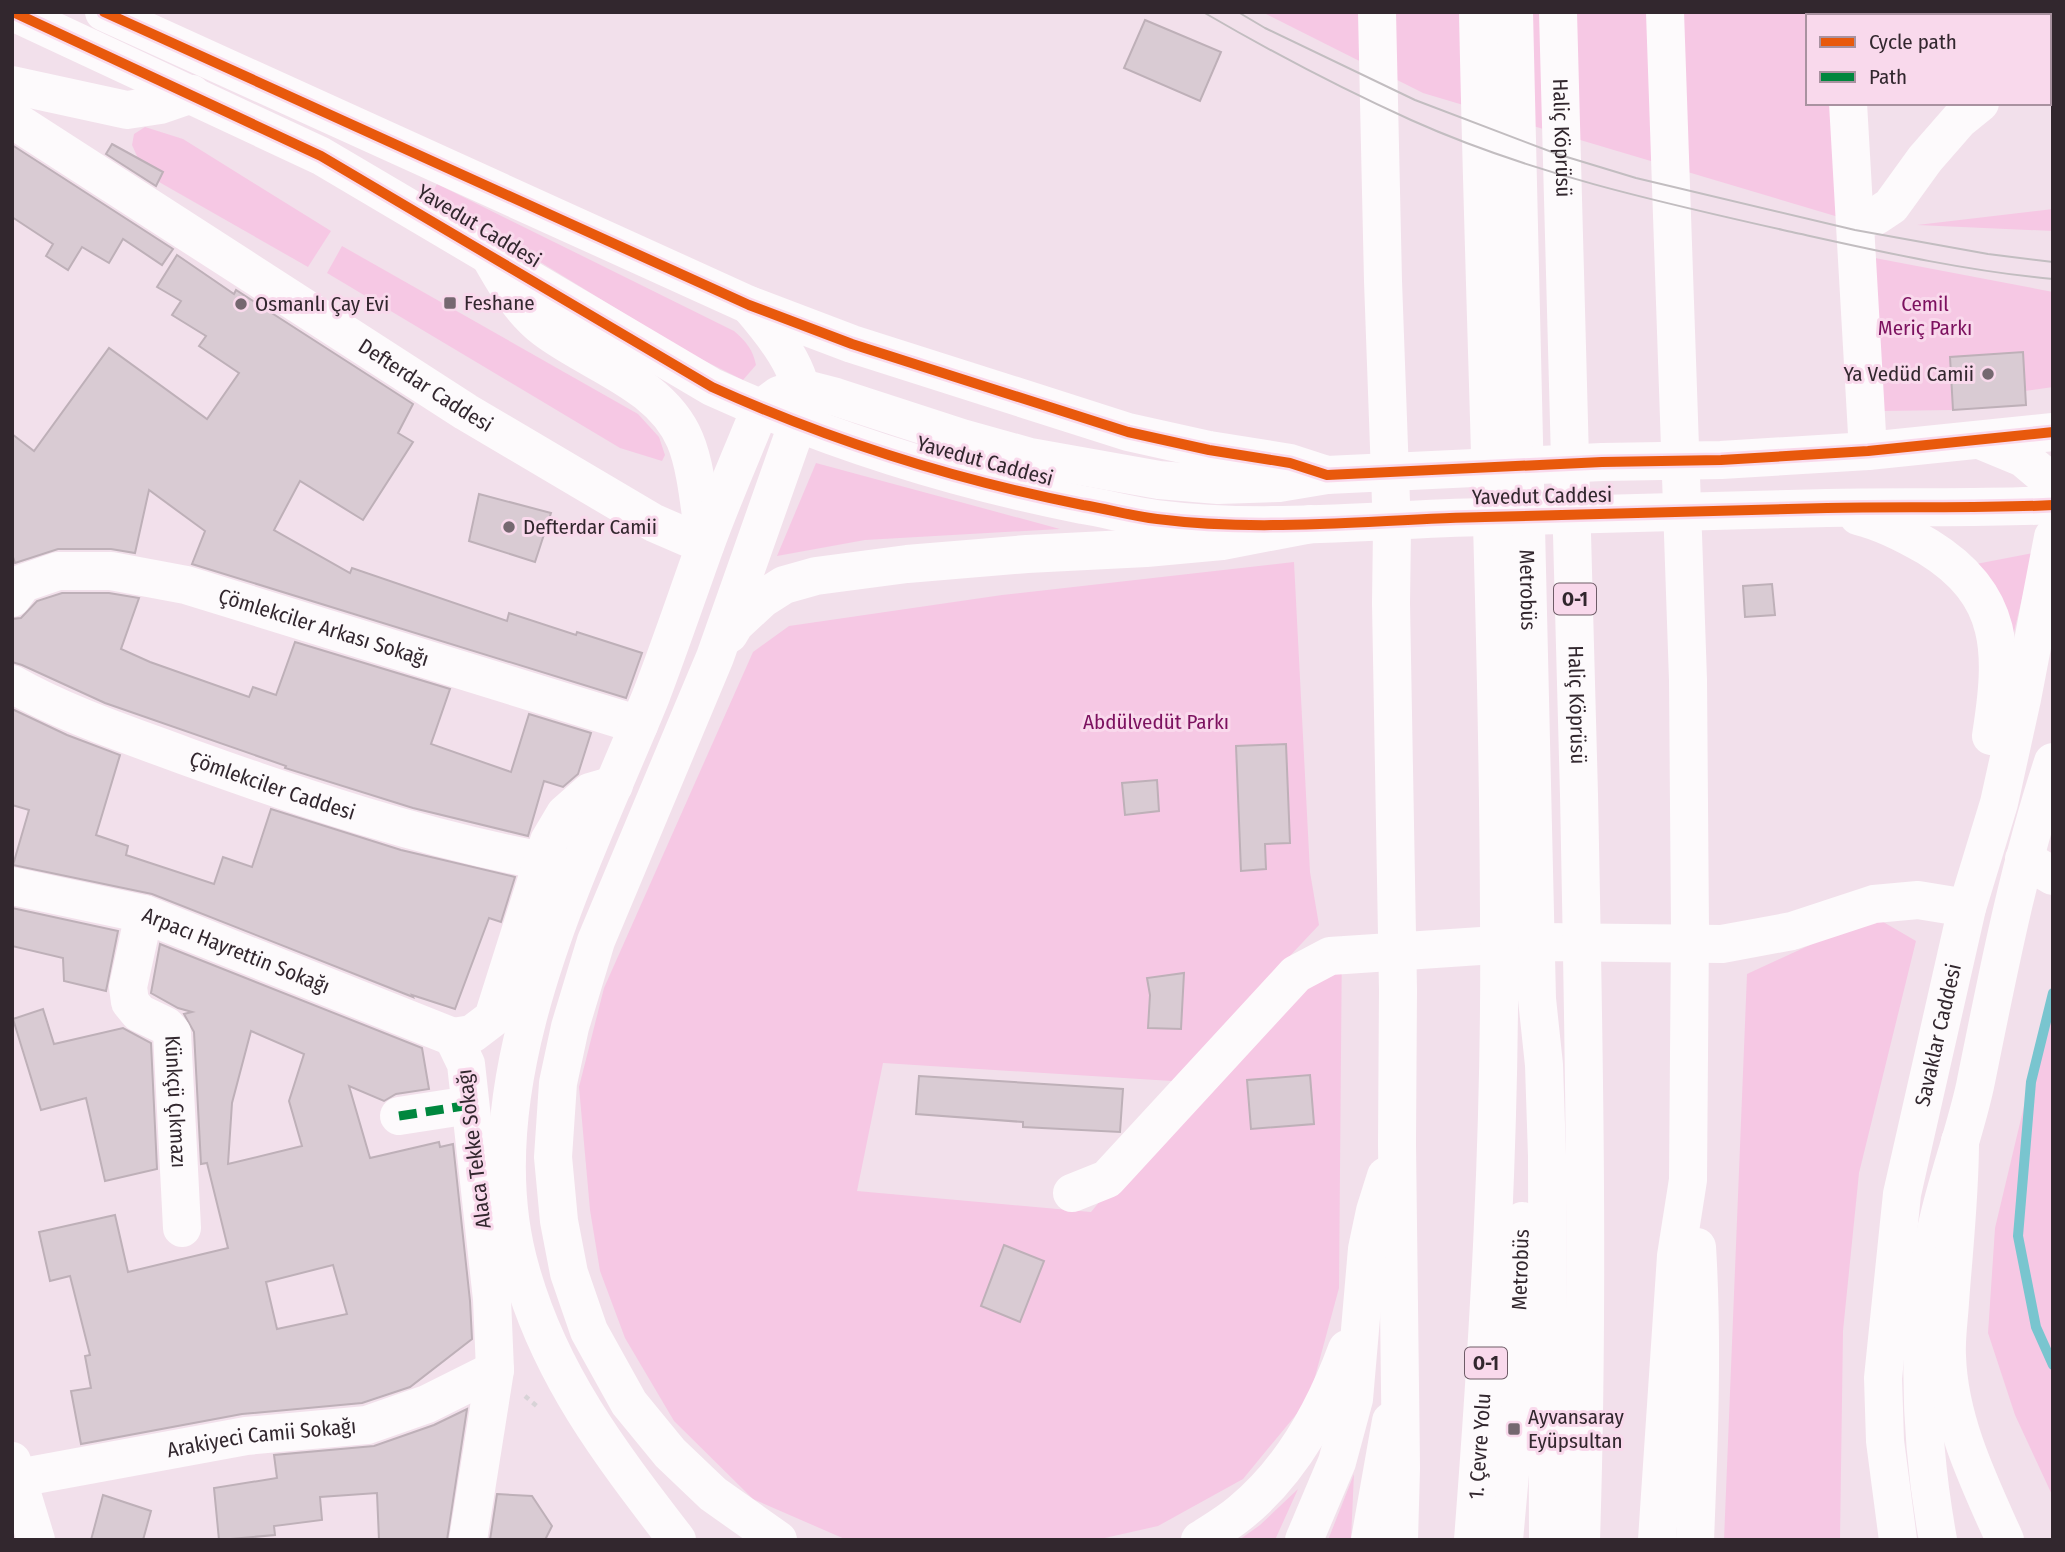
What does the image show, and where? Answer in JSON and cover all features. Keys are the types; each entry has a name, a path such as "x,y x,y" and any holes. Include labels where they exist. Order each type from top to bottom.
{"main road":[{"name":"Yavedut Caddesi","path":"13,12 321,156 488,253 665,361 760,409"},
{"name":"Yavedut Caddesi","path":"104,12 749,306 852,344 1102,424 1195,448 1290,463 1327,475 1602,462 1721,460 1868,450 2053,432"},
{"path":"1377,12 1392,530 1391,616 1398,990 1401,1468 1399,1540"},
{"name":"1. Çevre Yolu","path":"1473,1540 1486,1381 1499,1026 1499,881 1478,12"},
{"name":"Metrobüs","path":"1514,12 1538,999 1544,1065 1547,1156 1548,1540"},
{"name":"Haliç Köprüsü","path":"1558,12 1577,690 1585,1186 1586,1385 1581,1540"},
{"path":"1657,1540 1676,1256 1688,1180 1690,930 1688,680 1665,12"},
{"path":"12,85 127,110 160,106 192,94"},
{"path":"1848,105 1868,450"},
{"path":"1855,219 1877,216 1891,206 1925,159 1959,120 1978,105"},
{"name":"Defterdar Caddesi","path":"12,119 487,424 654,523 705,545"},
{"path":"488,253 511,294 544,328 622,376 653,398 670,416 685,440 705,545"},
{"path":"749,306 767,326 784,352 800,406 715,657 596,941 569,1027 558,1083 553,1157 559,1221 569,1273 589,1331 629,1403 670,1453 712,1494 778,1540"},
{"path":"677,1540 596,1431 559,1371 539,1326 520,1269 509,1213 506,1160 510,1114 523,1041 545,958 572,882 639,725 705,545 760,409 779,395 800,406 836,397 1030,457 1159,480 1218,485 1279,483 1327,475"},
{"name":"Yavedut Caddesi","path":"800,406 895,457 1053,499 1156,519 1224,524 1311,524 1433,518 2053,505"},
{"path":"1980,440 2023,458 2053,483"},
{"path":"1072,1194 1107,1179 1296,974 1330,956 1542,942 1722,944 1793,931 1874,904 1919,900 1967,908 1982,786 1996,705 1999,666 1992,619 1972,581 1950,561 1897,530 1868,518 1831,508"},
{"path":"715,657 736,624 762,599 784,585 816,576 1014,555 1222,541 1311,524"},
{"name":"Savaklar Caddesi","path":"1898,1540 1885,1441 1883,1378 1902,1194 1967,908 1999,803 2053,537"},
{"name":"Çömlekciler Arkası Sokağı","path":"12,598 23,583 58,570 111,571 186,585 639,725"},
{"name":"Çömlekciler Caddesi","path":"12,684 70,714 287,793 484,850 543,861"},
{"path":"1938,1540 1929,1490 1923,1379 1926,1301 1935,1236 1946,1189 2039,867 2043,807 2053,762"},
{"path":"453,1037 472,1034 493,1018 550,841 565,814 590,792 614,785"},
{"name":"Arpacı Hayrettin Sokağı","path":"12,886 144,914 453,1037"},
{"name":"Künkçü Çıkmazı","path":"144,914 128,987 130,1002 139,1013 166,1026 172,1033 182,1228"},
{"name":"Metrobüs","path":"1504,1540 1517,1408 1526,1079 1538,999"},
{"name":"Alaca Tekke Sokağı","path":"453,1037 466,1064 492,1299 495,1370 468,1540"},
{"path":"399,1116 470,1105"},
{"path":"1960,1141 1961,1187 1955,1231 1947,1355 1952,1399 1966,1448 2005,1540"},
{"path":"1304,1540 1337,1462 1354,1399 1367,1249 1397,1144"},
{"path":"1688,1180 1697,1241 1700,1304 1701,1399 1695,1540"},
{"path":"1200,1540 1241,1513 1272,1482 1301,1443 1334,1386 1363,1304"},
{"name":"Arakiyeci Camii Sokağı","path":"15,1470 246,1436 367,1425 427,1404 495,1370"},
{"path":"1370,1540 1399,1381"},
{"path":"15,1470 36,1540"}],"green space":[{"path":"1262,12 1830,12 1806,14 1806,105 1837,105 1852,221 1423,93"},
{"path":"145,127 183,139 331,231 308,267 145,174 132,145 134,134"},
{"path":"437,184 734,331 748,346 756,365 743,380 687,352 431,195"},
{"path":"2053,209 2053,231 1917,225"},
{"path":"342,246 638,414 659,437 665,455 662,461 620,448 327,273"},
{"name":"Cemil Meriç Parkı","path":"1875,258 2053,292 2053,387 2025,391 2022,352 1950,357 1953,410 1883,411"},
{"path":"816,463 1060,529 865,540 777,556"},
{"path":"2033,553 2013,636 1976,564"},
{"name":"Abdülvedüt Parkı","path":"1294,562 1310,872 1319,925 1172,1081 883,1063 857,1191 1091,1212 1138,1155 1342,936 1339,1288 1309,1399 1243,1479 1158,1526 1096,1540 847,1540 753,1499 674,1421 625,1338 600,1271 590,1210 579,1087 604,988 753,652 789,626 1002,595"},
{"path":"1873,916 1916,941 1859,1173 1843,1331 1840,1540 1724,1540 1747,974"},
{"path":"2053,984 2053,1497 2015,1415 1988,1333 1995,1228"},
{"path":"1354,1474 1351,1540 1328,1540"},
{"path":"1298,1489 1275,1540 1239,1540 1260,1525"}],"building":[{"path":"1145,20 1221,52 1200,101 1124,68"},
{"path":"112,144 163,172 156,186 106,154"},
{"path":"12,145 173,249 162,265 123,239 109,263 82,247 68,270 46,256 53,244 12,217"},
{"path":"177,255 234,294 236,290 413,404 398,433 413,442 363,520 300,481 274,530 350,573 352,568 507,621 509,613 642,653 626,698 192,564 205,531 149,490 135,553 111,549 58,549 15,563 12,554 12,434 34,451 109,348 207,419 239,373 199,346 206,336 172,315 181,301 157,287"},
{"name":"Ya Vedüd Camii","path":"2023,352 2026,405 1953,410 1950,357"},
{"name":"Defterdar Camii","path":"479,494 551,513 535,562 469,541"},
{"path":"1772,584 1775,615 1745,617 1743,586"},
{"path":"62,593 109,593 139,598 121,649 249,697 253,687 276,695 295,642 450,689 431,744 511,772 529,714 591,733 578,774 563,787 544,781 528,836 413,808 285,768 286,766 105,703 12,662 12,619 21,618 37,601"},
{"path":"12,709 67,735 120,755 96,835 128,846 126,855 214,884 223,857 252,867 271,809 401,850 515,877 501,922 489,918 455,1009 412,995 413,997 152,894 13,865 29,810 12,805"},
{"path":"1286,744 1290,843 1265,844 1266,869 1241,871 1236,746"},
{"path":"1157,780 1159,811 1125,815 1122,783"},
{"path":"12,908 118,931 106,991 64,981 63,958 12,946"},
{"path":"160,944 422,1048 429,1089 396,1094 384,1101 349,1086 370,1158 439,1142 440,1147 453,1144 472,1339 410,1387 362,1403 242,1414 81,1444 71,1391 91,1388 85,1356 90,1355 70,1276 50,1281 39,1232 115,1215 128,1272 228,1248 207,1163 201,1164 194,1032 184,1014 192,1012 178,1008 151,993","holes":["251,1031 304,1054 289,1101 302,1146 228,1164 232,1103","333,1265 347,1314 277,1329 266,1282"]},
{"path":"1184,973 1181,1029 1148,1028 1150,995 1147,978"},
{"path":"43,1009 54,1044 123,1028 151,1043 157,1169 105,1181 86,1098 41,1110 13,1019"},
{"path":"1310,1075 1314,1124 1251,1129 1247,1080"},
{"path":"919,1076 1123,1089 1120,1132 1023,1127 1023,1122 916,1114"},
{"path":"1004,1245 1044,1261 1020,1322 981,1306"},
{"path":"467,1409 447,1540 379,1540 377,1493 320,1497 322,1520 274,1526 275,1535 219,1540 214,1488 277,1478 274,1455 374,1446 434,1425"},
{"path":"497,1494 532,1496 552,1526 545,1540 490,1540"},
{"path":"103,1495 151,1511 143,1540 91,1540"}],"waterway":[{"path":"2053,993 2031,1082 2018,1236 2036,1327 2053,1365"}],"tram line":[{"path":"1203,12 1306,69 1411,120 1550,172 1646,198 1857,246 1954,266 2053,279"},
{"path":"1238,12 1265,28 1415,100 1557,154 1636,178 1855,230 1988,254 2053,262"}],"marked path":[{"path":"399,1116 470,1105"}],"cycle path":[{"path":"13,12 321,156 712,387 802,425 895,457 988,484 1148,518 1239,525 1855,507 2053,505"},
{"path":"104,12 749,305 852,344 1128,432 1209,450 1290,463 1327,475 1602,462 1721,460 1868,451 2053,432"}],"place":[{"name":"Feshane","path":"450,303"},
{"name":"Osmanlı Çay Evi","path":"241,304"},
{"name":"Ya Vedüd Camii","path":"1988,374"},
{"name":"Defterdar Camii","path":"509,527"},
{"name":"Ayvansaray Eyüpsultan","path":"1514,1429"}]}
